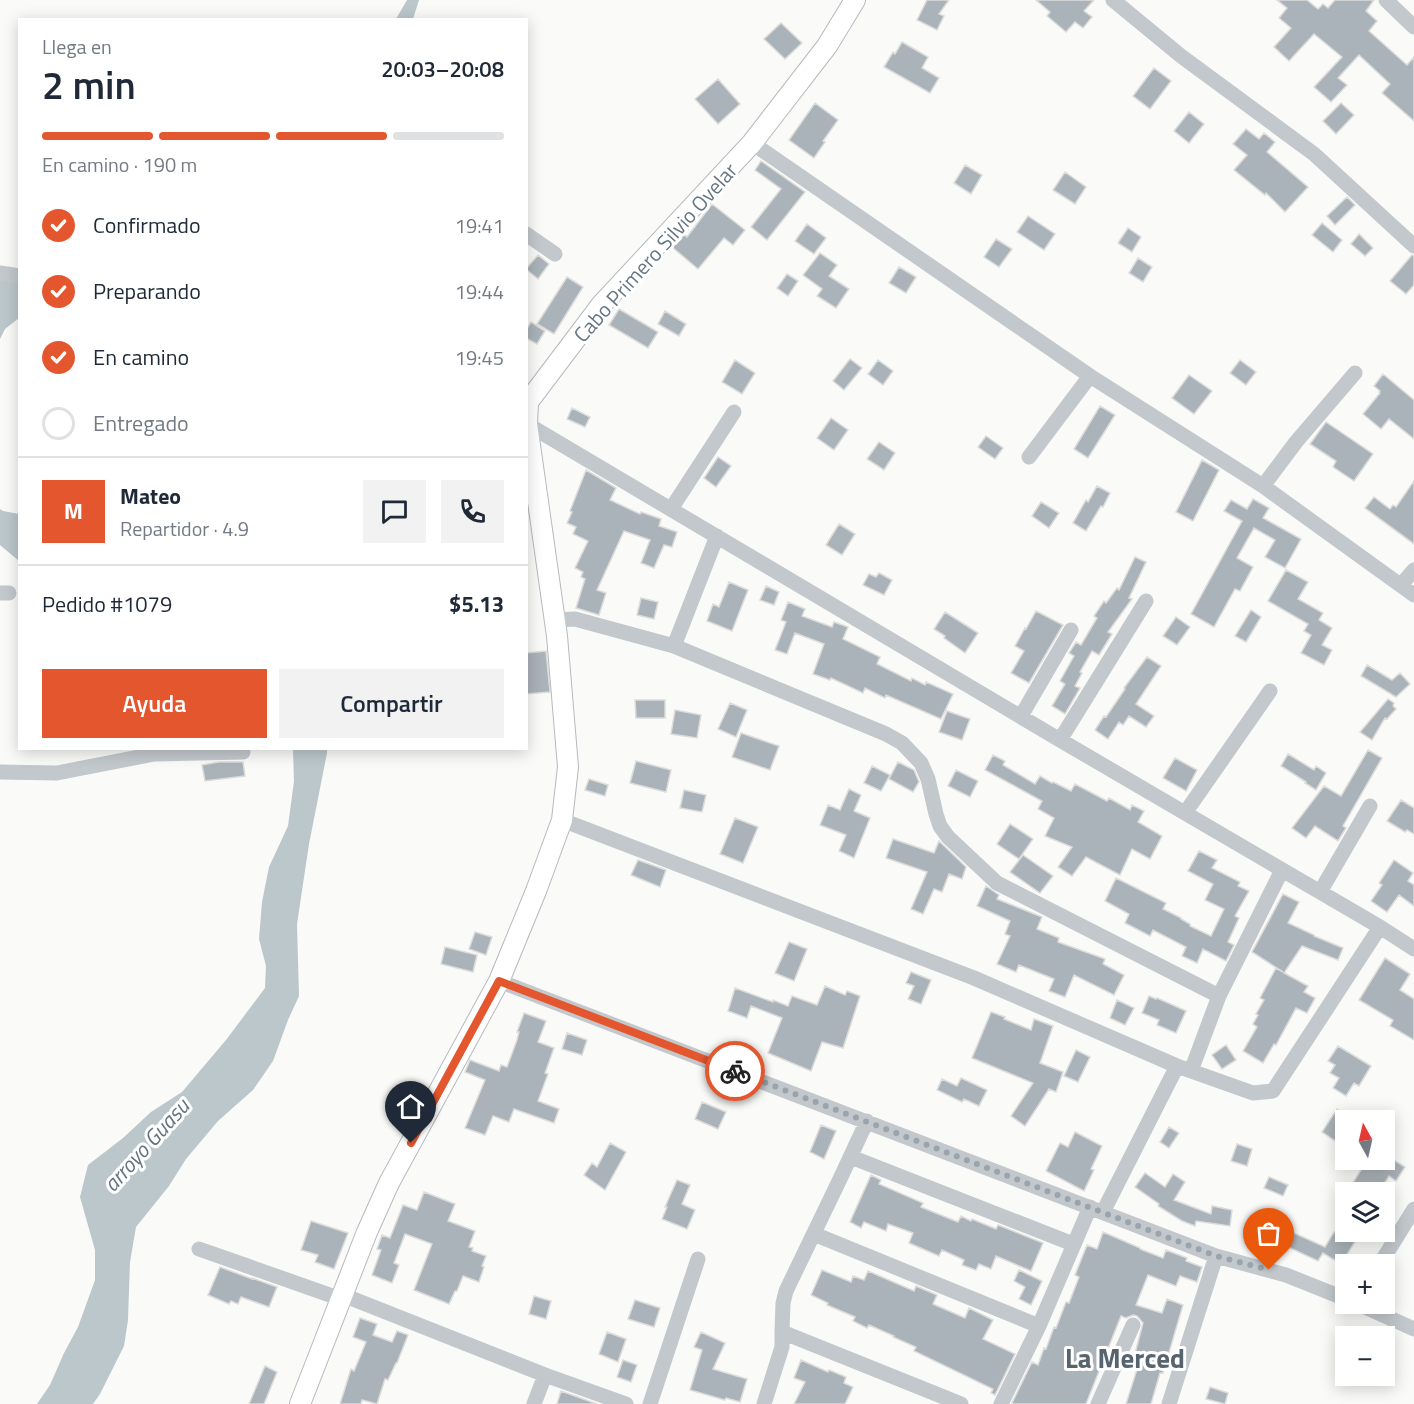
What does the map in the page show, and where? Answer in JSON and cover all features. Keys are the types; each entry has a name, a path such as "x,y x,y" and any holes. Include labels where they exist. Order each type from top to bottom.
{"main road":[{"name":"Cabo Primero Silvio Ovelar","path":"528,402 533,383 602,304 752,143 827,46 855,0"},
{"name":"Cabo Primero Silvio Ovelar","path":"300,1404 389,1183 499,981 562,820 568,767 557,636 534,515 528,437"}],"street":[{"path":"1113,0 1181,56 1314,154 1414,246"},
{"path":"1386,0 1414,27"},
{"path":"752,143 1090,376 1263,486 1414,595"},
{"path":"528,235 555,254"},
{"path":"0,273 18,276"},
{"path":"1263,486 1296,442 1355,373"},
{"path":"1029,457 1090,376"},
{"path":"671,509 734,412"},
{"path":"528,425 1380,927 1414,950"},
{"path":"674,646 717,537"},
{"path":"1401,585 1414,570"},
{"path":"1060,740 1146,601"},
{"path":"554,621 575,619 674,646 886,734 902,743 921,762 928,779 940,826 948,837 998,883 1219,996"},
{"path":"1021,717 1071,630"},
{"path":"1185,813 1270,691"},
{"path":"0,772 57,773 154,754 243,752"},
{"path":"1320,892 1370,806"},
{"path":"562,820 974,978 1184,1068 1253,1093 1273,1091 1380,927"},
{"path":"1001,1404 1039,1326 1073,1245 1184,1068 1282,870"},
{"path":"499,981 1216,1256 1286,1275 1335,1295"},
{"path":"764,1404 782,1347 783,1303 786,1291 867,1121"},
{"path":"851,1157 1073,1245"},
{"path":"1386,1254 1414,1209"},
{"path":"814,1234 1039,1326"},
{"path":"199,1249 342,1297 626,1404"},
{"path":"1169,1404 1216,1256"},
{"path":"651,1404 698,1259"},
{"path":"1380,1314 1414,1329"},
{"path":"1098,1404 1133,1325"},
{"path":"782,1332 961,1404"},
{"path":"534,1404 545,1375"}],"water":[{"path":"407,0 419,0 413,18 397,18"},
{"path":"0,277 18,281 18,319 5,329 0,339"},
{"path":"0,509 18,514 18,560 0,545"},
{"name":"arroyo Guasu","path":"293,750 327,750 297,924 299,996 273,1061 253,1090 218,1121 186,1159 169,1186 136,1227 130,1262 128,1320 124,1346 100,1394 93,1404 37,1404 50,1385 78,1327 95,1280 95,1250 80,1197 88,1165 123,1138 151,1112 182,1092 226,1040 265,988 266,966 259,939 262,902 269,867 288,826 294,781"}],"building":[{"path":"927,0 949,0 939,14 944,16 937,30 917,20"},
{"path":"1036,0 1094,0 1084,11 1092,17 1083,28 1075,22 1066,32 1047,16 1050,12"},
{"path":"1277,0 1307,0 1318,9 1323,4 1328,8 1335,0 1374,0 1366,11 1377,21 1369,31 1407,65 1414,57 1414,121 1382,93 1390,84 1359,55 1338,78 1347,85 1331,102 1314,87 1342,57 1314,34 1289,61 1274,47 1291,28 1279,18 1287,8"},
{"path":"781,23 802,43 785,59 764,39"},
{"path":"902,42 928,57 922,68 939,78 930,93 884,67"},
{"path":"1154,68 1171,81 1150,109 1133,96"},
{"path":"718,79 740,104 718,124 695,99"},
{"path":"815,103 838,120 814,158 789,140"},
{"path":"1341,103 1354,115 1336,134 1323,121"},
{"path":"1189,112 1204,124 1189,143 1174,131"},
{"path":"1246,129 1259,139 1264,133 1275,142 1267,152 1308,187 1285,212 1266,193 1265,195 1234,170 1247,155 1233,144"},
{"path":"761,161 805,192 767,240 751,227 781,189 755,170"},
{"path":"965,165 982,175 971,194 954,183"},
{"path":"1065,172 1086,187 1075,204 1053,190"},
{"path":"1347,197 1355,205 1335,225 1327,216"},
{"path":"712,204 745,230 733,245 724,238 698,269 672,247 684,234 687,237"},
{"path":"1028,216 1055,234 1044,250 1017,232"},
{"path":"1322,223 1342,240 1333,252 1312,235"},
{"path":"807,224 826,238 814,254 795,241"},
{"path":"1128,228 1141,237 1132,252 1118,243"},
{"path":"1359,234 1373,248 1365,256 1351,244"},
{"path":"996,239 1012,249 999,267 984,257"},
{"path":"820,253 837,265 829,276 849,289 836,308 817,296 822,289 803,275"},
{"path":"538,255 549,264 538,279 528,271 528,267"},
{"path":"1412,255 1414,256 1414,285 1406,294 1390,281"},
{"path":"1138,258 1152,267 1143,282 1129,273"},
{"path":"899,267 916,277 906,293 889,283"},
{"path":"787,274 798,281 788,296 777,288"},
{"path":"567,277 583,287 554,334 537,324"},
{"path":"619,309 658,332 648,348 609,325"},
{"path":"665,311 686,324 679,336 658,324"},
{"path":"531,322 545,331 537,344 528,339 528,327"},
{"path":"850,359 862,368 844,390 833,381"},
{"path":"735,360 755,373 742,394 722,382"},
{"path":"878,360 893,371 883,385 868,374"},
{"path":"1240,360 1256,372 1246,385 1230,373"},
{"path":"1383,374 1414,400 1414,439 1389,419 1381,429 1363,414 1380,393 1374,386"},
{"path":"1189,375 1212,391 1194,414 1172,398"},
{"path":"1100,406 1115,415 1088,458 1074,449"},
{"path":"572,408 590,417 585,427 567,419"},
{"path":"831,418 848,430 834,450 817,438"},
{"path":"1326,422 1373,454 1354,481 1333,467 1336,461 1310,444"},
{"path":"986,436 1003,448 995,459 978,447"},
{"path":"879,442 895,453 884,470 867,459"},
{"path":"718,457 731,466 716,487 704,478"},
{"path":"1202,460 1219,470 1193,521 1176,512"},
{"path":"586,470 616,488 610,500 640,514 641,512 661,519 659,526 677,532 672,547 664,545 654,568 641,563 650,540 624,531 597,590 606,593 599,615 576,608 585,579 581,577 583,572 575,568 588,541 573,534 576,527 567,523"},
{"path":"1414,481 1414,544 1365,508 1374,497 1390,509 1393,505 1396,507"},
{"path":"1097,486 1110,493 1086,531 1073,523"},
{"path":"1253,499 1269,508 1263,518 1301,539 1285,568 1265,557 1275,540 1254,528 1237,558 1253,567 1240,591 1235,589 1214,627 1191,614 1242,521 1224,511 1231,500 1247,509"},
{"path":"1041,502 1059,513 1049,528 1032,516"},
{"path":"839,524 855,534 842,555 826,545"},
{"path":"1135,557 1146,562 1129,598 1132,599 1108,632 1112,634 1099,655 1092,651 1075,686 1080,688 1065,714 1052,706 1065,684 1060,681 1074,656 1069,653 1076,642 1081,645 1097,618 1094,616 1104,601 1106,603 1117,588 1119,590"},
{"path":"1286,570 1308,582 1298,599 1323,613 1319,620 1332,628 1322,645 1332,650 1324,665 1301,653 1311,635 1304,631 1308,624 1268,601"},
{"path":"879,573 892,580 884,595 863,585 869,574 876,577"},
{"path":"729,582 748,590 732,631 707,621 713,604 719,607"},
{"path":"766,586 779,592 774,605 760,600"},
{"path":"641,598 658,602 654,619 637,615"},
{"path":"788,602 805,609 802,616 832,627 834,622 848,627 843,639 880,657 877,664 911,681 912,678 925,685 926,682 953,694 941,719 886,695 885,698 865,688 863,693 831,678 830,680 813,674 824,644 795,633 787,654 775,650 786,622 781,620"},
{"path":"1251,610 1261,617 1246,642 1235,636"},
{"path":"1036,611 1063,625 1029,683 1011,673 1024,651 1015,646"},
{"path":"945,612 978,633 965,653 934,629"},
{"path":"1176,617 1190,627 1177,645 1163,636"},
{"path":"546,651 550,692 528,694 528,653"},
{"path":"1147,657 1161,666 1136,704 1154,716 1146,727 1129,716 1123,725 1119,722 1108,739 1095,730"},
{"path":"1367,665 1392,680 1400,673 1410,684 1396,697 1361,676"},
{"path":"1388,699 1394,703 1393,706 1396,709 1387,719 1385,718 1372,740 1360,732"},
{"path":"635,700 665,700 665,718 636,718"},
{"path":"730,703 747,710 736,737 718,729"},
{"path":"675,710 701,715 697,738 671,734"},
{"path":"947,711 970,719 962,740 939,732"},
{"path":"741,733 779,746 770,770 732,757"},
{"path":"1368,750 1382,758 1343,826 1346,828 1338,841 1315,826 1306,838 1292,828 1324,786 1341,796"},
{"path":"1288,754 1314,770 1316,766 1326,773 1316,790 1281,766"},
{"path":"993,755 1005,761 1003,765 1035,784 1040,776 1071,791 1075,784 1107,801 1109,798 1130,810 1132,805 1144,811 1138,822 1162,836 1150,859 1132,849 1120,875 1086,857 1072,876 1058,867 1072,847 1045,836 1054,818 1038,809 1042,801 985,770"},
{"path":"1175,758 1197,770 1186,791 1163,778"},
{"path":"636,761 671,770 666,792 630,783"},
{"path":"243,762 245,776 205,781 202,765"},
{"path":"898,762 914,770 919,782 913,792 889,779"},
{"path":"872,766 890,775 881,791 864,783"},
{"path":"956,770 978,781 970,797 948,786"},
{"path":"589,779 608,785 605,796 585,790"},
{"path":"849,789 861,795 854,811 870,818 854,858 839,851 846,835 820,825 828,805 840,810"},
{"path":"684,790 706,795 702,812 680,808"},
{"path":"1401,800 1414,808 1414,834 1407,830 1405,832 1387,821"},
{"path":"735,818 758,827 743,863 720,854"},
{"path":"1010,824 1033,839 1019,859 997,844"},
{"path":"893,839 934,853 939,841 966,867 962,879 949,874 942,892 934,889 923,914 911,909 927,872 886,858"},
{"path":"1199,851 1217,860 1212,868 1240,882 1238,886 1249,891 1235,916 1239,918 1228,942 1234,945 1226,961 1203,949 1197,963 1182,956 1186,947 1153,930 1150,936 1125,923 1129,914 1105,901 1116,878 1166,903 1163,909 1211,936 1224,909 1205,900 1213,884 1188,871"},
{"path":"1023,855 1053,876 1040,893 1010,872"},
{"path":"638,860 666,870 660,887 631,875"},
{"path":"1394,860 1413,873 1408,881 1414,885 1414,906 1399,895 1387,912 1371,901 1382,885 1379,883"},
{"path":"986,886 999,895 997,899 1042,917 1037,929 1059,938 1058,942 1105,959 1103,964 1124,975 1114,995 1074,975 1065,997 1049,991 1054,979 1019,965 1016,972 997,964 1010,936 1005,934 1010,921 977,906"},
{"path":"1283,894 1299,902 1288,923 1343,948 1338,960 1302,946 1284,973 1308,986 1304,992 1315,998 1307,1013 1296,1008 1276,1045 1274,1044 1263,1063 1243,1051 1257,1027 1253,1024 1264,1000 1260,998 1276,968 1283,972 1252,952"},
{"path":"475,932 492,937 486,955 469,949"},
{"path":"789,942 807,949 794,981 775,973"},
{"path":"445,947 477,955 473,972 441,964"},
{"path":"1385,958 1410,974 1400,990 1414,999 1414,1040 1390,1026 1393,1020 1359,1000"},
{"path":"911,972 931,980 921,1004 908,999 914,986 906,983"},
{"path":"825,986 845,995 847,991 860,996 843,1048 822,1042 811,1071 768,1053 782,1018 751,1006 747,1018 728,1011 735,988 788,1006 792,996 817,1005"},
{"path":"1149,996 1186,1011 1176,1033 1157,1025 1159,1020 1142,1013"},
{"path":"1117,1000 1134,1008 1125,1025 1110,1018"},
{"path":"991,1012 1031,1030 1034,1019 1053,1026 1040,1063 1063,1072 1056,1092 1049,1089 1025,1126 1011,1116 1033,1083 972,1058"},
{"path":"524,1013 546,1021 538,1042 554,1048 538,1101 559,1109 554,1123 514,1109 509,1122 493,1116 485,1135 465,1128 485,1080 465,1072 470,1060 499,1071 501,1065 507,1067"},
{"path":"567,1033 587,1040 582,1055 562,1049"},
{"path":"1226,1045 1236,1060 1222,1069 1212,1055"},
{"path":"1338,1046 1371,1066 1359,1086 1354,1083 1346,1096 1333,1088 1339,1078 1330,1073 1335,1065 1328,1061"},
{"path":"1076,1050 1090,1057 1078,1082 1064,1076"},
{"path":"961,1078 987,1090 979,1106 964,1099 962,1102 937,1090 942,1079 957,1086"},
{"path":"702,1102 726,1112 718,1129 695,1119"},
{"path":"1335,1112 1335,1141 1322,1132"},
{"path":"821,1125 836,1131 824,1159 810,1152"},
{"path":"1169,1127 1179,1133 1169,1148 1160,1142"},
{"path":"1075,1132 1102,1146 1084,1191 1046,1171 1060,1143 1068,1147"},
{"path":"610,1143 626,1152 605,1190 584,1175 592,1163 597,1167"},
{"path":"1237,1144 1252,1149 1247,1166 1231,1161"},
{"path":"1395,1161 1405,1167 1396,1181 1389,1176 1385,1182 1353,1182 1361,1170 1395,1170"},
{"path":"1145,1173 1165,1187 1173,1174 1185,1182 1174,1200 1211,1214 1212,1206 1232,1210 1230,1226 1196,1221 1195,1226 1182,1221 1158,1206 1159,1204 1135,1187"},
{"path":"871,1175 881,1180 879,1184 923,1203 921,1207 958,1222 961,1216 996,1229 998,1225 1043,1243 1031,1271 996,1256 991,1269 979,1264 976,1270 962,1265 964,1260 942,1250 939,1256 909,1243 913,1233 888,1224 886,1231 864,1222 861,1228 850,1222"},
{"path":"1269,1177 1288,1185 1283,1196 1264,1188"},
{"path":"677,1180 690,1185 682,1204 695,1210 687,1229 662,1219"},
{"path":"424,1192 455,1204 448,1221 475,1231 469,1247 473,1248 472,1251 486,1256 479,1282 463,1276 449,1304 414,1290 432,1244 405,1234 394,1263 399,1265 392,1283 372,1275 381,1250 377,1249 382,1235 390,1238 403,1205 417,1210"},
{"path":"1272,1217 1291,1225 1286,1236 1267,1228"},
{"path":"311,1221 348,1233 334,1269 315,1262 318,1255 301,1250"},
{"path":"1103,1232 1163,1258 1166,1250 1202,1267 1197,1282 1180,1276 1176,1286 1148,1275 1136,1305 1162,1313 1167,1299 1183,1305 1163,1373 1160,1373 1151,1404 1126,1404 1138,1366 1132,1365 1143,1323 1133,1315 1126,1318 1121,1316 1086,1404 1012,1403 1032,1362 1038,1365 1066,1302 1069,1303 1079,1277 1075,1275 1087,1245 1097,1249"},
{"path":"1334,1232 1335,1242 1355,1242 1347,1254 1335,1254 1335,1260 1323,1253 1318,1261 1288,1247 1294,1233 1325,1247"},
{"path":"220,1267 277,1287 269,1307 241,1297 238,1304 231,1301 229,1304 208,1295"},
{"path":"822,1270 851,1282 853,1276 864,1280 868,1271 914,1291 916,1286 937,1295 933,1304 965,1318 969,1308 993,1320 983,1339 1015,1354 995,1395 991,1393 993,1389 914,1351 916,1347 869,1325 867,1328 853,1321 855,1317 811,1295"},
{"path":"1019,1270 1042,1281 1031,1305 1019,1299 1025,1287 1014,1281"},
{"path":"534,1296 551,1301 546,1319 529,1314"},
{"path":"635,1300 660,1308 654,1327 628,1319"},
{"path":"360,1318 377,1324 373,1335 392,1342 397,1331 408,1335 397,1363 388,1380 385,1379 377,1404 362,1400 361,1404 340,1404 351,1369 354,1371 366,1342 353,1337"},
{"path":"607,1332 626,1339 618,1362 599,1354"},
{"path":"701,1332 725,1343 713,1369 747,1379 740,1402 690,1390 702,1350 694,1347"},
{"path":"623,1360 637,1365 631,1382 617,1377"},
{"path":"801,1360 846,1377 844,1383 853,1387 845,1404 794,1404 805,1382 794,1378"},
{"path":"265,1366 277,1372 264,1404 249,1404"},
{"path":"1210,1387 1228,1393 1225,1404 1206,1399"},
{"path":"561,1391 597,1404 557,1404"}],"way so far":[{"path":"735,1071 1216,1256 1269,1270"}],"district":[{"name":"La Merced","path":"1125,1357"}],"route":[{"path":"411,1143 499,981 735,1071"}]}
